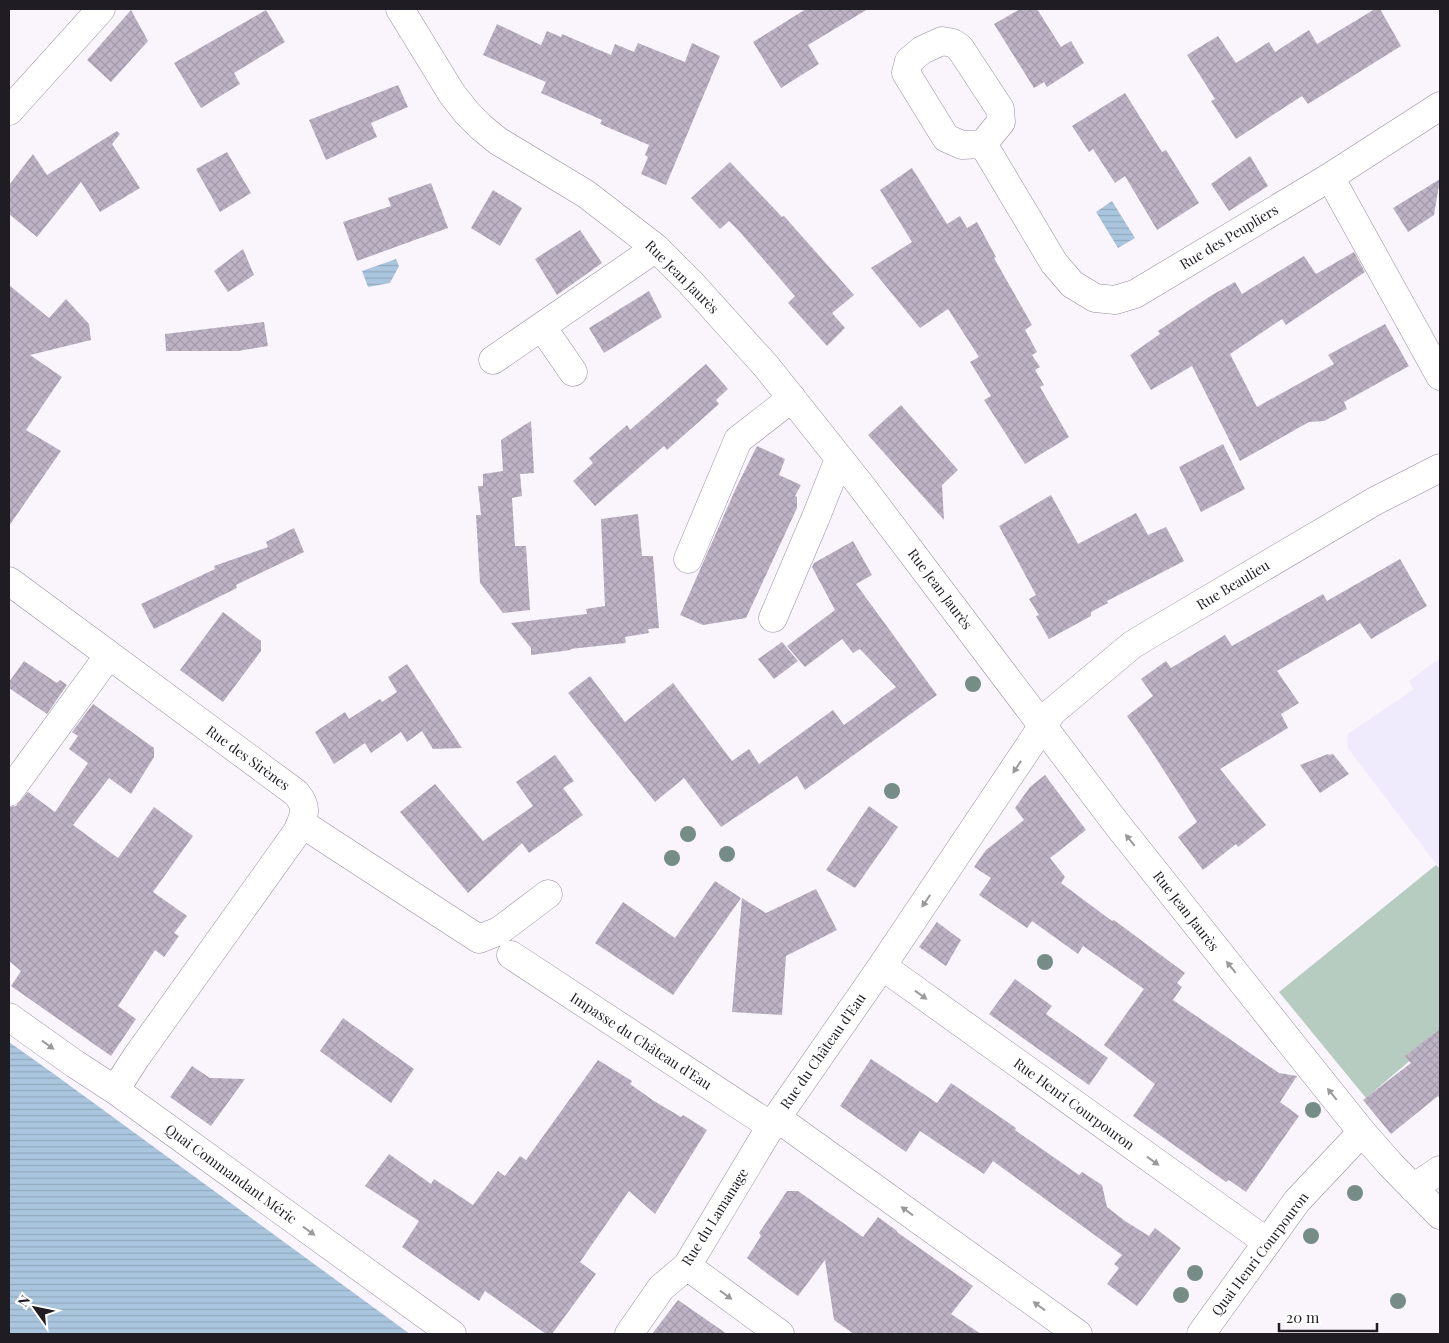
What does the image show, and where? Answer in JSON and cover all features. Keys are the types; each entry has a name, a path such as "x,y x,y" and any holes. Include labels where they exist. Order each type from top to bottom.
{"street":[{"path":"9,111 101,9"},
{"name":"Rue Jean Jaurès","path":"400,9 452,94 481,127 498,142 586,194 656,248 724,319 792,398 859,483 1116,822 1362,1132 1413,1188 1440,1214"},
{"name":"Rue des Peupliers","path":"983,144 1054,263 1072,284 1096,298 1114,300 1135,294 1330,177 1440,106"},
{"path":"1330,177 1440,376"},
{"path":"493,360 656,248"},
{"path":"542,327 573,372"},
{"path":"688,559 738,440 792,398"},
{"path":"773,618 839,459"},
{"name":"Rue Beaulieu","path":"1044,726 1052,712 1132,646 1150,634 1376,501 1440,468"},
{"name":"Rue des Sirènes","path":"9,581 296,793 304,805 305,813 301,823"},
{"path":"9,792 109,655"},
{"name":"Rue du Château d'Eau","path":"1044,726 774,1122 1078,1334"},
{"path":"115,1090 137,1056 297,832 301,823 479,939 499,931 548,894"},
{"name":"Impasse du Château d'Eau","path":"511,956 774,1122"},
{"name":"Rue Henri Courpouron","path":"882,966 1267,1242"},
{"name":"Quai Commandant Méric","path":"9,1017 115,1090 452,1334"},
{"name":"Rue du Lamanage","path":"629,1334 661,1288 687,1266 774,1122"},
{"name":"Quai Henri Courpouron","path":"1201,1334 1297,1200 1362,1132"},
{"path":"1413,1188 1440,1170"},
{"path":"687,1266 780,1334"}],"shaded area":[{"path":"1440,658 1440,869 1347,747 1348,734 1414,689 1409,681"}],"green space":[{"path":"1436,865 1440,869 1440,1035 1366,1098 1279,992"}],"water":[{"path":"1112,201 1135,238 1118,248 1096,212"},
{"path":"396,259 399,266 390,283 368,287 362,271"},
{"path":"9,1042 54,1074 410,1334 9,1334"}],"building":[{"path":"806,9 868,9 808,45 819,64 781,88 753,42"},
{"path":"1020,9 1037,9 1061,47 1071,41 1084,63 1047,87 1044,82 1034,88 994,24"},
{"path":"1375,9 1380,9 1401,46 1308,104 1302,96 1236,139 1211,101 1215,99 1187,55 1218,36 1236,63 1269,42 1275,52 1309,30 1317,44"},
{"path":"131,10 148,41 111,82 87,60"},
{"path":"266,10 285,42 234,73 240,84 201,108 174,63"},
{"path":"497,24 541,45 547,31 561,37 562,34 611,55 615,44 634,52 638,43 685,62 692,43 720,56 666,185 641,174 648,157 645,155 649,145 600,124 602,120 541,93 546,82 483,55"},
{"path":"398,85 408,107 371,123 377,137 326,160 309,120"},
{"path":"1125,93 1162,152 1166,150 1199,203 1157,230 1125,176 1115,183 1093,149 1089,152 1072,126"},
{"path":"117,131 120,134 112,144 140,188 100,212 81,182 37,237 9,214 9,185 33,154 47,175"},
{"path":"227,152 251,193 220,212 196,169"},
{"path":"1250,156 1268,186 1229,211 1211,184"},
{"path":"730,162 782,217 784,216 854,295 832,313 845,328 827,346 788,303 795,296 739,231 729,221 720,229 691,198"},
{"path":"912,168 947,224 960,216 967,228 977,222 996,257 994,258 1032,325 1025,330 1037,352 1032,355 1040,367 1035,370 1044,385 1040,387 1069,437 1025,464 984,400 991,396 970,362 979,357 948,309 920,328 871,268 912,242 880,190"},
{"path":"1440,179 1434,215 1408,232 1393,208"},
{"path":"431,183 448,228 357,261 343,222 391,206 388,198"},
{"path":"493,190 522,208 500,246 471,228"},
{"path":"580,230 602,263 557,295 535,259"},
{"path":"243,249 254,275 228,292 214,271"},
{"path":"1354,252 1365,272 1286,325 1282,319 1230,354 1257,407 1334,364 1328,355 1385,324 1409,366 1344,402 1347,409 1324,421 1309,422 1240,461 1192,366 1151,390 1130,355 1160,334 1158,331 1235,282 1242,294 1304,256 1316,274"},
{"path":"9,285 49,318 66,299 89,324 91,340 30,355 62,377 26,430 61,451 9,526"},
{"path":"649,291 662,317 604,353 589,328"},
{"path":"264,322 268,346 238,351 166,351 165,334"},
{"path":"706,364 728,389 716,400 719,404 667,450 664,446 595,506 573,481 593,463 589,458 627,425 630,430"},
{"path":"901,405 958,470 942,485 944,520 868,435"},
{"path":"531,421 534,473 520,474 522,496 512,498 515,546 526,546 530,610 503,613 480,583 476,515 481,515 478,486 483,486 483,474 503,471 501,440"},
{"path":"1223,444 1245,489 1201,512 1179,467"},
{"path":"757,446 785,459 779,475 801,485 795,496 797,497 797,508 746,618 703,625 680,615 736,488"},
{"path":"1051,495 1078,544 1136,513 1148,535 1166,527 1184,561 1107,601 1108,603 1091,612 1091,616 1049,639 1036,616 1039,615 1029,599 1036,595 999,526"},
{"path":"638,514 642,556 653,556 659,628 648,629 649,633 625,637 626,643 531,655 531,648 511,623 587,614 586,609 605,606 601,519"},
{"path":"294,528 304,552 236,585 237,588 154,629 141,604 215,569 214,566 268,547 266,542"},
{"path":"853,541 872,575 856,584 937,695 805,790 797,776 721,827 684,778 655,802 568,693 590,676 625,722 673,683 732,761 749,749 759,764 833,710 844,725 896,687 860,649 853,653 842,639 805,667 787,646 835,610 812,567 814,563"},
{"path":"1400,559 1427,606 1371,639 1360,623 1277,671 1299,703 1281,714 1288,728 1220,769 1266,825 1238,847 1236,844 1203,870 1178,837 1197,822 1127,716 1153,696 1141,679 1166,661 1171,668 1225,635 1232,646 1323,594 1327,601"},
{"path":"223,612 261,641 261,651 223,702 180,670"},
{"path":"782,642 798,661 774,679 758,659"},
{"path":"24,661 57,683 60,680 67,685 47,714 9,688 9,682"},
{"path":"407,664 462,748 433,749 422,731 407,742 401,732 371,753 365,743 334,764 315,732 345,712 349,719 380,699 382,702 397,692 388,677"},
{"path":"93,704 154,748 154,757 131,794 109,778 73,825 118,858 154,807 193,836 153,892 187,916 174,933 179,936 164,957 155,950 118,1006 136,1019 111,1056 11,986 21,971 9,961 9,807 16,806 28,792 55,812 88,763 69,749 78,736 72,732"},
{"path":"1328,754 1333,754 1349,774 1320,793 1300,765"},
{"path":"555,755 574,781 563,788 583,815 529,853 522,843 468,893 400,812 435,784 483,841 533,806 516,782"},
{"path":"1045,775 1086,830 1050,858 1065,877 1061,883 1185,973 1177,983 1182,987 1173,1000 1279,1073 1297,1076 1280,1102 1299,1116 1246,1192 1229,1180 1226,1182 1133,1116 1155,1084 1104,1045 1144,989 1083,946 1078,954 1032,921 1027,928 979,895 991,878 974,867 986,850 1024,820 1015,808 1030,787"},
{"path":"869,806 898,827 855,888 826,870"},
{"path":"715,881 741,898 673,995 595,943 623,902 675,938"},
{"path":"816,889 837,930 786,956 782,1015 732,1012 742,898 766,913"},
{"path":"937,922 961,940 946,966 919,947"},
{"path":"1015,979 1052,1006 1046,1014 1108,1058 1089,1085 989,1014"},
{"path":"343,1018 414,1069 391,1103 320,1051"},
{"path":"1440,1029 1440,1099 1438,1096 1391,1134 1363,1100 1411,1063 1405,1056"},
{"path":"871,1059 937,1103 951,1083 1079,1175 1082,1172 1102,1185 1107,1207 1125,1221 1149,1236 1155,1228 1181,1248 1137,1306 1107,1284 1119,1268 1114,1264 1122,1255 993,1161 984,1174 920,1131 906,1152 840,1106"},
{"path":"598,1060 632,1081 630,1084 654,1101 681,1117 683,1115 707,1130 655,1214 629,1191 580,1262 596,1274 552,1334 546,1334 485,1291 479,1301 402,1247 419,1221 365,1186 389,1154 431,1184 434,1179 473,1205 498,1171 505,1176 520,1156 526,1160"},
{"path":"192,1066 210,1078 245,1079 211,1126 170,1097"},
{"path":"787,1191 798,1191 863,1237 878,1217 973,1286 951,1314 981,1334 854,1334 834,1320 825,1260 798,1296 769,1275 747,1258 761,1236 759,1233"},
{"path":"678,1300 727,1334 652,1334"}]}
